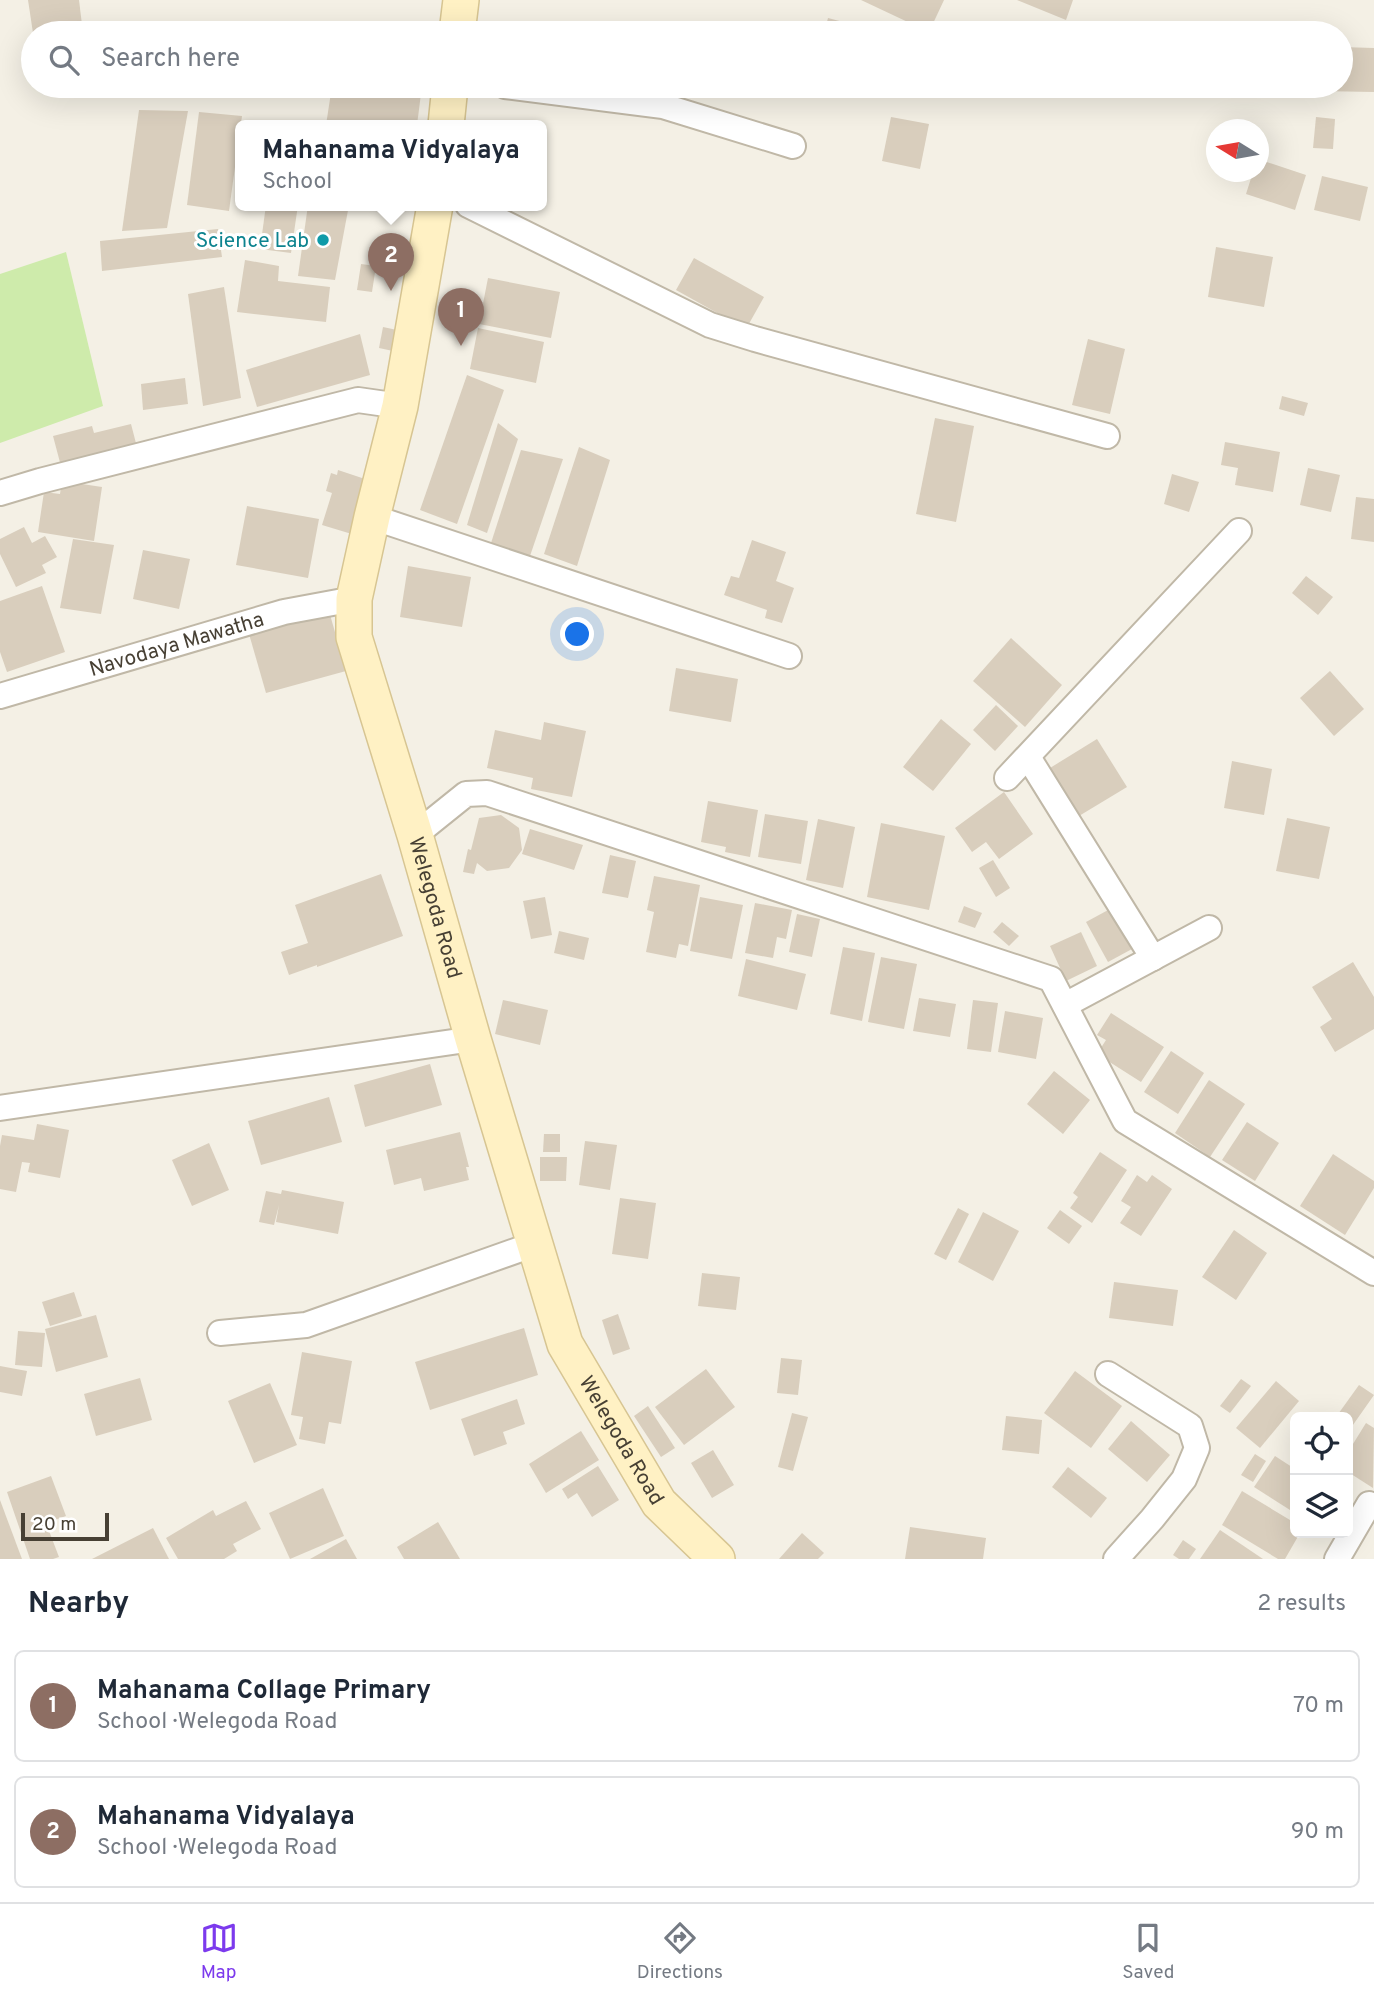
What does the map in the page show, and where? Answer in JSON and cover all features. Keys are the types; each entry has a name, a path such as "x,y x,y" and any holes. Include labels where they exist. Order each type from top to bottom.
{"street":[{"path":"458,21 461,0"},
{"path":"447,120 449,98"},
{"path":"600,98 663,106 793,146"},
{"name":"Welegoda Road","path":"434,211 400,406 354,599 354,637 565,1344 659,1503 717,1559"},
{"path":"480,211 710,325 755,340 1107,436"},
{"path":"0,493 358,400 400,406"},
{"path":"372,517 789,656"},
{"path":"1007,778 1239,531"},
{"name":"Navodaya Mawatha","path":"0,696 284,612 354,599"},
{"path":"1028,757 1153,958"},
{"path":"415,835 466,794 487,793 1051,979 1125,1121 1374,1273"},
{"path":"1065,1005 1209,928"},
{"path":"0,1108 473,1039"},
{"path":"220,1333 306,1325 535,1244"},
{"path":"1108,1374 1190,1426 1197,1448 1184,1479 1153,1519 1116,1559"},
{"path":"1337,1559 1369,1504 1374,1507"}],"green space":[{"path":"66,252 103,406 0,443 0,274"}],"building":[{"path":"28,0 79,0 82,21 31,21"},
{"path":"861,0 944,0 934,21 906,21"},
{"path":"1017,0 1073,0 1066,20"},
{"path":"1353,47 1374,48 1374,92 1353,92"},
{"path":"330,98 420,98 418,120 327,120"},
{"path":"139,110 188,111 167,228 122,231"},
{"path":"199,112 242,116 241,120 235,120 235,167 229,211 187,205"},
{"path":"891,117 929,124 920,169 882,161"},
{"path":"1316,117 1335,119 1333,149 1313,148"},
{"path":"1269,163 1306,175 1295,210 1246,194 1250,182 1269,182"},
{"path":"1322,176 1368,187 1360,221 1314,210"},
{"name":"Science Lab","path":"265,211 297,211 291,253 260,249"},
{"name":"Science Lab","path":"307,211 348,211 335,280 298,276"},
{"path":"218,229 222,257 102,271 100,241"},
{"path":"1216,247 1273,257 1264,307 1208,297"},
{"path":"694,258 764,297 746,329 676,290"},
{"path":"245,260 279,266 278,281 330,287 326,322 237,312"},
{"path":"361,264 376,266 372,292 357,290"},
{"path":"488,278 560,292 551,338 479,324"},
{"path":"224,287 241,398 203,406 188,294"},
{"path":"383,327 397,330 393,351 379,348"},
{"path":"478,328 544,342 536,383 470,369"},
{"path":"360,334 370,375 257,407 246,370"},
{"path":"1088,339 1125,349 1110,414 1072,405"},
{"path":"467,375 504,390 457,524 420,510"},
{"path":"185,378 188,404 143,410 141,384"},
{"path":"1282,396 1308,403 1304,416 1279,409"},
{"path":"935,418 974,426 956,522 916,514"},
{"path":"498,423 518,439 487,533 467,525"},
{"path":"131,424 138,451 62,470 53,436 92,426 94,433"},
{"path":"1225,442 1280,452 1273,492 1235,485 1238,468 1221,465"},
{"path":"579,447 610,460 577,566 544,554"},
{"path":"521,450 563,459 530,556 491,543"},
{"path":"1308,468 1340,475 1331,512 1300,505"},
{"path":"338,470 371,481 355,535 322,525 332,493 326,491 331,473 337,475"},
{"path":"1172,474 1199,482 1189,512 1164,504"},
{"path":"62,481 102,487 94,541 38,532 44,492 60,494"},
{"path":"1356,497 1374,499 1374,542 1351,539"},
{"path":"247,506 319,519 308,578 236,565"},
{"path":"24,527 32,543 45,536 57,557 42,565 46,573 16,587 0,554 0,539"},
{"path":"73,539 114,545 101,614 60,608"},
{"path":"752,540 786,552 776,581 794,588 782,623 765,618 767,610 724,595 731,576 739,578"},
{"path":"143,550 190,559 179,609 133,599"},
{"path":"408,566 471,577 462,627 400,617"},
{"path":"1306,576 1333,597 1318,615 1292,593"},
{"path":"42,586 65,652 7,672 0,652 0,601"},
{"path":"329,611 346,671 266,693 249,634"},
{"path":"1011,638 1062,685 1025,727 973,681"},
{"path":"676,668 738,679 731,722 669,711"},
{"path":"1330,671 1364,709 1334,736 1300,698"},
{"path":"996,705 1018,726 995,751 973,730"},
{"path":"941,719 971,744 933,791 903,767"},
{"path":"544,722 586,731 572,797 531,789 533,778 487,768 495,730 541,740"},
{"path":"1097,739 1127,787 1079,816 1050,768"},
{"path":"1232,761 1272,769 1264,815 1224,808"},
{"path":"1004,792 1033,834 999,859 986,842 972,852 955,828"},
{"path":"708,801 758,810 750,857 725,852 726,847 701,842"},
{"path":"765,814 808,821 801,864 758,857"},
{"path":"501,815 519,828 522,850 509,868 487,871 477,863 474,874 463,872 479,818"},
{"path":"1287,818 1330,827 1319,879 1276,871"},
{"path":"818,819 855,827 843,888 806,880"},
{"path":"881,823 945,836 929,910 867,897"},
{"path":"530,829 583,845 574,870 522,854"},
{"path":"610,855 636,861 628,898 602,893"},
{"path":"993,860 1010,888 996,897 979,868"},
{"path":"381,874 403,936 289,975 281,952 308,943 295,905"},
{"path":"654,876 700,885 688,946 679,944 676,958 646,952 654,912 647,910"},
{"path":"545,897 552,935 531,939 523,901"},
{"path":"700,897 743,905 732,959 690,951"},
{"path":"755,903 792,910 786,939 777,937 773,958 745,953"},
{"path":"964,906 982,913 975,928 958,922"},
{"path":"1110,909 1132,949 1108,962 1086,922"},
{"path":"797,914 820,919 812,957 789,952"},
{"path":"1002,922 1019,936 1009,946 993,932"},
{"path":"559,931 589,938 584,960 554,953"},
{"path":"1081,932 1097,966 1066,981 1050,946"},
{"path":"843,947 875,953 862,1021 830,1014"},
{"path":"881,957 917,964 904,1029 868,1022"},
{"path":"746,959 806,974 797,1010 738,996"},
{"path":"1353,962 1374,997 1374,1029 1335,1052 1320,1027 1332,1019 1312,987"},
{"path":"919,998 956,1004 950,1037 913,1031"},
{"path":"503,1000 548,1010 540,1045 495,1034"},
{"path":"973,1000 998,1003 991,1052 967,1049"},
{"path":"1005,1011 1043,1018 1036,1059 998,1052"},
{"path":"1111,1013 1164,1047 1141,1082 1097,1054 1106,1040 1097,1035"},
{"path":"1171,1051 1204,1073 1178,1114 1144,1092"},
{"path":"430,1064 442,1105 365,1127 354,1085"},
{"path":"1054,1071 1090,1100 1063,1134 1027,1104"},
{"path":"1209,1080 1245,1104 1210,1157 1175,1133"},
{"path":"329,1097 342,1142 261,1165 248,1121"},
{"path":"1247,1122 1279,1143 1255,1181 1222,1160"},
{"path":"37,1124 69,1130 60,1178 28,1172 30,1163 22,1162 16,1192 0,1189 2,1135 34,1140"},
{"path":"460,1132 469,1167 466,1167 469,1180 424,1191 421,1178 394,1185 386,1150"},
{"path":"544,1134 560,1134 560,1152 543,1152"},
{"path":"585,1141 617,1145 610,1190 579,1185"},
{"path":"209,1143 229,1190 192,1206 172,1160"},
{"path":"1100,1152 1127,1170 1092,1223 1070,1208 1078,1197 1073,1193"},
{"path":"1333,1154 1374,1181 1374,1188 1345,1235 1300,1206"},
{"path":"540,1157 567,1157 566,1181 540,1181"},
{"path":"1137,1175 1147,1182 1152,1175 1172,1189 1141,1236 1120,1223 1131,1207 1121,1201"},
{"path":"282,1190 344,1202 338,1234 276,1222 279,1205 274,1225 259,1222 266,1191 281,1194"},
{"path":"620,1198 656,1203 648,1259 612,1254"},
{"path":"958,1208 969,1214 946,1260 934,1254"},
{"path":"1060,1210 1082,1226 1069,1244 1047,1228"},
{"path":"983,1212 1019,1231 993,1281 958,1262"},
{"path":"1234,1230 1267,1253 1236,1300 1202,1277"},
{"path":"702,1273 740,1277 736,1310 698,1306"},
{"path":"1114,1282 1178,1290 1173,1326 1109,1318"},
{"path":"74,1292 82,1316 50,1326 42,1302"},
{"path":"618,1314 630,1349 613,1355 602,1320"},
{"path":"96,1315 108,1357 56,1372 45,1329"},
{"path":"524,1328 538,1375 430,1410 415,1362"},
{"path":"18,1331 45,1333 42,1367 15,1365"},
{"path":"302,1352 352,1361 341,1424 329,1422 325,1444 299,1439 303,1417 291,1415"},
{"path":"781,1358 802,1360 798,1395 777,1393"},
{"path":"0,1366 27,1371 22,1396 0,1392"},
{"path":"706,1369 735,1407 684,1445 655,1407"},
{"path":"1075,1371 1122,1406 1091,1448 1044,1413"},
{"path":"140,1378 152,1420 96,1436 84,1394"},
{"path":"1241,1379 1251,1386 1230,1413 1220,1406"},
{"path":"1276,1381 1299,1401 1260,1448 1236,1428"},
{"path":"270,1383 297,1445 254,1463 228,1401"},
{"path":"1359,1385 1374,1395 1353,1425 1353,1412 1340,1412"},
{"path":"517,1399 525,1424 503,1432 507,1444 474,1456 461,1419"},
{"path":"648,1406 675,1448 661,1457 634,1416"},
{"path":"792,1413 808,1417 793,1471 778,1467"},
{"path":"1006,1416 1042,1420 1039,1454 1002,1450"},
{"path":"1131,1421 1170,1455 1147,1482 1108,1449"},
{"path":"1366,1423 1374,1428 1373,1488 1353,1475 1353,1444"},
{"path":"581,1431 599,1460 546,1493 529,1464"},
{"path":"713,1450 734,1485 712,1498 691,1463"},
{"path":"1255,1454 1266,1461 1253,1482 1241,1475"},
{"path":"1275,1456 1290,1466 1290,1510 1254,1487"},
{"path":"598,1466 619,1500 592,1517 577,1493 568,1499 562,1489"},
{"path":"1068,1467 1107,1498 1091,1518 1052,1487"},
{"path":"51,1476 66,1516 46,1523 59,1557 30,1559 7,1492"},
{"path":"323,1488 344,1536 290,1559 269,1513"},
{"path":"1242,1491 1290,1520 1290,1538 1297,1538 1285,1559 1278,1559 1222,1525"},
{"path":"0,1500 22,1559 0,1559"},
{"path":"246,1501 261,1529 233,1544 237,1551 224,1559 178,1559 166,1538 213,1510 216,1516"},
{"path":"438,1522 460,1559 404,1559 397,1547"},
{"path":"910,1527 986,1538 983,1559 905,1559"},
{"path":"153,1528 169,1559 92,1559"},
{"path":"1220,1530 1263,1559 1200,1559"},
{"path":"802,1533 824,1553 818,1559 779,1559"},
{"path":"346,1539 357,1559 310,1559"},
{"path":"1183,1540 1196,1549 1189,1559 1179,1559 1173,1555"}],"place":[{"name":"Science Lab","path":"323,240"},
{"name":"Mahanama Vidyalaya","path":"391,291"},
{"name":"Mahanama Collage Primary","path":"461,346"}]}
